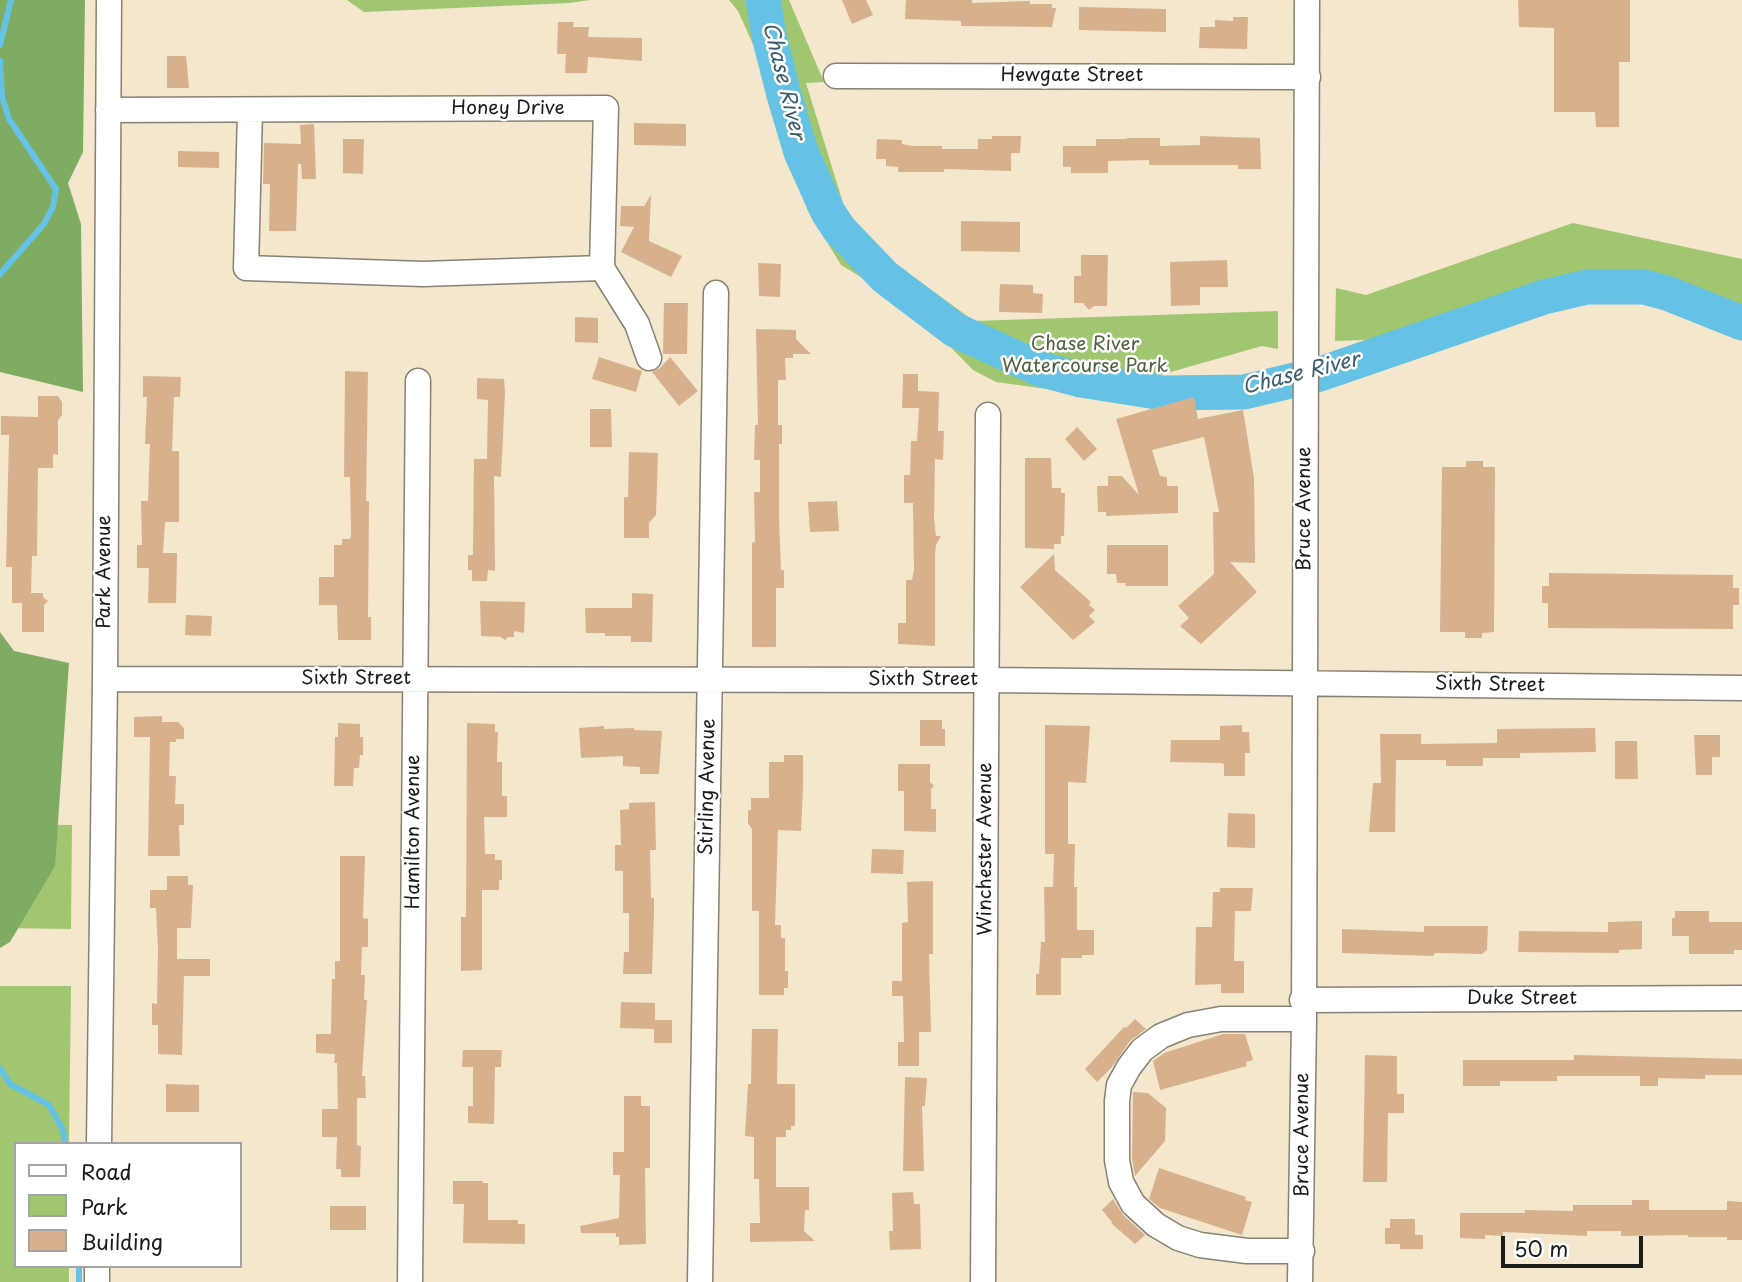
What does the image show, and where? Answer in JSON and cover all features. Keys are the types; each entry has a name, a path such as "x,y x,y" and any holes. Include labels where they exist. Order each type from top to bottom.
{"street":[{"name":"Park Avenue","path":"99,1142 105,679 108,0"},
{"name":"Bruce Avenue","path":"1300,1282 1307,0"},
{"name":"Hewgate Street","path":"836,76 1308,77"},
{"name":"Honey Drive","path":"108,110 606,108 602,268"},
{"path":"250,111 246,268 424,274 602,268 637,324 649,358"},
{"name":"Stirling Avenue","path":"700,1282 716,293"},
{"name":"Hamilton Avenue","path":"410,1282 418,381"},
{"name":"Winchester Avenue","path":"983,1282 988,415"},
{"name":"Sixth Street","path":"105,679 988,680 1742,688"},
{"name":"Duke Street","path":"1303,1009 1742,998"},
{"path":"1302,1251 1247,1251 1200,1245 1178,1238 1156,1225 1133,1204 1122,1182 1117,1160 1116,1101 1119,1085 1129,1067 1142,1050 1161,1036 1188,1025 1303,1009"}],"green space":[{"path":"0,0 85,0 83,152 68,183 81,224 83,392 0,372"},
{"path":"347,0 590,0 364,12"},
{"name":"Chase River Watercourse Park","path":"729,0 789,0 824,82 806,83 852,232 974,321 1278,311 1278,349 1262,346 1090,395 996,382 973,370 911,307 841,265 807,209 770,82 738,11"},
{"path":"1573,223 1742,259 1742,335 1701,310 1667,296 1615,286 1567,282 1511,295 1443,330 1389,339 1335,341 1336,288 1366,295"},
{"path":"0,632 14,651 69,663 55,866 10,942 0,948"},
{"path":"0,824 72,825 71,929 0,928"},
{"path":"0,986 71,986 69,1142 14,1142 14,1268 69,1268 69,1282 0,1282"}],"building":[{"path":"842,0 866,0 873,15 852,24"},
{"path":"906,0 972,0 972,3 1030,1 1030,4 1052,4 1052,8 1056,8 1052,27 961,26 961,21 905,19"},
{"path":"1518,0 1630,0 1630,62 1619,62 1619,127 1596,127 1595,112 1554,112 1554,28 1519,27"},
{"path":"1079,7 1166,9 1166,32 1079,30"},
{"path":"1233,17 1248,17 1247,49 1199,48 1200,27 1215,27 1215,20 1233,21"},
{"path":"558,22 574,22 573,27 589,27 588,37 642,38 642,61 588,57 587,73 565,73 566,54 557,54"},
{"path":"167,56 186,56 189,88 167,88"},
{"path":"634,123 686,124 686,146 634,145"},
{"path":"314,124 316,179 302,179 301,164 298,164 296,231 269,231 270,184 263,184 264,143 301,144 300,125"},
{"path":"992,136 1021,136 1020,153 1011,153 1011,171 944,169 944,172 898,172 898,167 886,166 886,159 876,159 877,139 902,140 902,144 912,146 942,146 942,149 978,149 978,139 992,139"},
{"path":"1200,136 1260,138 1261,169 1238,169 1238,165 1149,165 1149,160 1108,161 1108,173 1071,173 1071,167 1063,167 1063,146 1096,146 1096,139 1127,138 1160,138 1160,146 1200,145"},
{"path":"343,139 364,139 363,174 343,173"},
{"path":"178,151 219,152 219,168 178,167"},
{"path":"651,195 649,241 682,256 671,277 621,252 634,227 620,226 621,206 644,206"},
{"path":"961,221 1020,222 1020,252 961,251"},
{"path":"1081,255 1108,255 1107,306 1094,306 1089,310 1083,303 1074,303 1074,276 1081,276"},
{"path":"1227,260 1228,287 1200,287 1200,305 1171,306 1170,262"},
{"path":"758,263 781,264 780,297 759,296"},
{"path":"1000,284 1033,285 1033,293 1043,294 1042,313 999,312"},
{"path":"664,303 688,303 687,354 663,354"},
{"path":"575,317 598,318 598,343 575,342"},
{"path":"756,329 796,330 796,339 811,354 793,354 793,358 785,358 786,380 778,380 778,425 782,425 782,444 779,444 779,520 784,588 776,588 776,647 752,647 754,492 760,492 760,460 754,460 755,425 758,425"},
{"path":"599,357 642,371 636,392 592,379"},
{"path":"670,357 698,391 679,406 652,372"},
{"path":"345,371 368,372 366,501 369,501 368,617 371,617 371,640 338,640 337,605 319,605 319,577 334,577 334,545 342,545 342,539 350,539 351,536 350,477 344,477"},
{"path":"903,374 918,374 918,391 939,392 938,431 944,431 943,460 935,459 934,519 936,536 941,536 935,555 935,646 898,644 898,623 906,623 906,580 912,580 914,570 913,503 904,503 904,475 910,475 911,441 917,441 919,408 902,408"},
{"path":"143,376 181,377 180,397 174,397 172,451 179,451 179,522 165,522 163,553 177,553 176,603 148,603 149,568 137,568 137,545 142,545 141,501 148,501 150,444 145,444 147,397 143,397"},
{"path":"477,378 504,379 505,392 501,477 494,476 495,571 488,570 487,581 472,581 472,570 468,570 468,555 473,555 474,459 487,459 488,400 477,399"},
{"path":"38,396 58,396 62,402 62,415 58,420 58,455 53,454 53,468 38,468 37,556 32,556 31,593 43,593 43,597 48,601 44,605 44,632 22,632 22,603 12,603 12,567 6,567 9,435 1,435 1,416 38,417"},
{"path":"1194,397 1198,419 1243,410 1254,478 1255,563 1230,562 1257,592 1201,644 1180,626 1189,618 1178,606 1214,574 1213,512 1219,512 1204,437 1152,450 1160,476 1167,477 1167,486 1178,486 1178,513 1106,516 1106,512 1098,512 1097,486 1108,486 1108,476 1122,476 1139,495 1116,419"},
{"path":"590,409 611,409 612,447 590,447"},
{"path":"1077,427 1097,449 1084,461 1065,439"},
{"path":"629,452 658,453 656,515 649,523 649,538 624,538 624,497 628,497"},
{"path":"1025,458 1051,458 1052,488 1061,488 1061,493 1065,493 1064,536 1061,536 1061,544 1054,544 1054,549 1025,548"},
{"path":"1466,461 1483,461 1483,467 1495,467 1494,632 1482,633 1482,638 1465,638 1465,632 1440,632 1442,467 1466,467"},
{"path":"837,501 839,531 810,532 808,502"},
{"path":"1107,545 1168,545 1168,586 1125,586 1126,583 1117,583 1116,574 1107,574"},
{"path":"1054,554 1055,570 1091,602 1089,605 1095,610 1089,616 1095,622 1073,640 1020,587"},
{"path":"1549,573 1733,575 1733,588 1739,588 1739,605 1733,605 1733,629 1548,628 1548,603 1542,603 1542,586 1549,586"},
{"path":"632,593 653,594 652,642 631,642 631,636 586,633 585,608 632,608"},
{"path":"480,601 525,602 524,633 514,631 514,637 505,640 501,637 481,636"},
{"path":"186,615 212,616 211,636 185,635"},
{"path":"162,716 162,722 178,722 184,728 184,739 170,742 169,776 176,776 175,804 184,804 184,825 179,825 180,856 148,856 150,737 134,737 134,717"},
{"path":"920,720 942,720 945,746 920,746"},
{"path":"338,723 360,724 363,755 360,755 359,768 354,768 353,786 334,786 335,737 338,737"},
{"path":"467,723 495,724 495,732 498,732 497,762 502,762 502,796 507,796 507,817 484,817 485,854 495,854 495,860 502,860 502,880 499,880 499,890 482,890 482,970 461,971 461,917 466,917"},
{"path":"1045,725 1090,726 1086,783 1068,782 1068,844 1075,844 1077,930 1094,930 1094,955 1061,958 1061,995 1036,995 1041,942 1045,942 1044,887 1053,887 1054,854 1045,854"},
{"path":"1242,725 1242,732 1249,732 1250,753 1245,753 1245,776 1224,776 1224,764 1221,763 1170,762 1171,740 1220,740 1220,726"},
{"path":"604,726 604,729 662,731 659,774 640,774 640,767 623,766 623,756 581,758 579,728"},
{"path":"1595,728 1596,752 1520,753 1520,758 1483,758 1483,766 1446,766 1446,760 1396,760 1395,832 1369,832 1373,783 1381,783 1380,734 1421,734 1421,744 1497,743 1497,729"},
{"path":"1694,735 1720,735 1720,757 1712,757 1712,775 1696,775"},
{"path":"1615,741 1637,741 1638,779 1615,779"},
{"path":"784,755 803,755 801,831 778,830 775,925 781,925 781,938 785,938 788,988 784,988 784,995 759,995 759,911 752,911 752,829 748,823 748,810 751,810 751,798 769,798 769,762 784,762"},
{"path":"898,764 930,764 930,782 934,786 931,789 931,809 936,809 936,832 904,831 904,791 898,791"},
{"path":"655,802 656,850 650,850 651,898 654,898 652,974 623,974 624,952 629,952 629,913 623,913 623,871 615,871 615,845 621,845 620,810 629,809 629,803"},
{"path":"1228,813 1255,814 1255,848 1227,847"},
{"path":"872,849 904,850 903,874 871,873"},
{"path":"340,856 365,856 363,918 368,919 368,947 362,947 361,975 365,975 364,1000 367,1000 362,1076 365,1076 366,1098 357,1098 357,1145 361,1146 360,1177 341,1177 341,1169 336,1169 337,1137 322,1137 322,1109 338,1109 337,1063 334,1063 335,1054 316,1053 316,1034 331,1034 332,979 335,979 335,961 340,961"},
{"path":"167,876 188,876 188,885 193,885 191,928 177,928 177,959 210,959 210,976 184,976 182,1055 158,1054 158,1025 152,1025 152,1003 157,1004 158,949 156,908 150,908 150,890 167,890"},
{"path":"933,881 933,954 929,954 931,1032 919,1032 919,1066 898,1066 898,1042 904,1042 903,996 892,996 892,981 902,981 902,923 908,922 907,882"},
{"path":"1220,888 1253,888 1251,911 1235,911 1234,961 1244,961 1244,993 1221,993 1221,984 1195,985 1196,927 1212,927 1213,892 1220,892"},
{"path":"1675,911 1709,911 1709,922 1742,922 1742,950 1734,950 1734,954 1689,954 1689,936 1672,936 1672,918 1675,918"},
{"path":"1642,921 1642,949 1619,950 1619,953 1518,952 1519,931 1608,932 1608,922"},
{"path":"1424,926 1488,926 1487,950 1482,954 1435,953 1433,956 1342,953 1342,929 1424,932"},
{"path":"621,1002 655,1003 655,1020 672,1020 672,1043 654,1043 654,1029 620,1028"},
{"path":"1135,1019 1146,1029 1130,1041 1112,1067 1097,1082 1085,1069 1124,1027"},
{"path":"752,1029 778,1029 777,1084 795,1084 795,1126 786,1130 786,1137 776,1137 776,1187 809,1187 809,1210 805,1210 804,1231 815,1241 750,1242 750,1223 760,1223 759,1179 754,1179 754,1137 745,1136 748,1084 751,1084"},
{"path":"1223,1034 1245,1034 1253,1060 1246,1062 1247,1066 1160,1090 1153,1061 1164,1053"},
{"path":"463,1050 502,1050 501,1067 495,1067 494,1124 468,1123 468,1106 473,1106 473,1067 462,1067"},
{"path":"1365,1055 1397,1056 1397,1094 1404,1094 1404,1113 1388,1113 1387,1182 1363,1182"},
{"path":"1574,1055 1742,1059 1742,1075 1705,1075 1705,1079 1658,1078 1658,1086 1640,1086 1640,1076 1557,1076 1557,1081 1500,1081 1500,1086 1463,1086 1463,1060 1574,1060"},
{"path":"905,1077 927,1078 925,1106 922,1106 924,1171 903,1171"},
{"path":"166,1084 199,1085 199,1112 166,1112"},
{"path":"1133,1092 1148,1093 1166,1108 1165,1141 1135,1176 1132,1159"},
{"path":"624,1096 641,1096 641,1106 650,1106 650,1168 645,1168 646,1244 619,1245 616,1233 581,1233 580,1226 619,1218 620,1175 613,1175 613,1152 624,1152"},
{"path":"1159,1168 1246,1197 1245,1200 1252,1202 1242,1235 1160,1208 1149,1199"},
{"path":"453,1181 488,1183 488,1220 518,1220 518,1224 525,1224 525,1244 463,1243 464,1204 453,1204"},
{"path":"913,1192 914,1204 920,1204 921,1249 890,1250 889,1231 893,1231 892,1193"},
{"path":"1113,1199 1123,1215 1145,1235 1135,1244 1111,1223 1102,1210"},
{"path":"1632,1200 1649,1200 1649,1210 1727,1210 1727,1201 1742,1202 1742,1240 1688,1235 1621,1236 1621,1231 1587,1231 1587,1236 1503,1232 1503,1236 1485,1235 1485,1239 1460,1238 1460,1213 1573,1211 1573,1205 1632,1205"},
{"path":"330,1206 366,1206 366,1230 330,1230"},
{"path":"1390,1219 1415,1219 1415,1235 1423,1235 1423,1249 1400,1249 1400,1244 1385,1244 1385,1228 1390,1228"}],"waterway":[{"path":"0,45 11,0"},
{"name":"Chase River","path":"763,0 769,36 801,152 828,212 839,229 885,277 955,330 1040,369 1081,380 1163,393 1244,392 1320,374 1544,297 1587,287 1644,287 1667,293 1742,323"},
{"path":"0,61 2,97 9,119 56,189 53,207 44,224 0,274"},
{"path":"0,1068 10,1084 49,1105 63,1130 65,1142"},
{"path":"79,1268 79,1282"}]}
